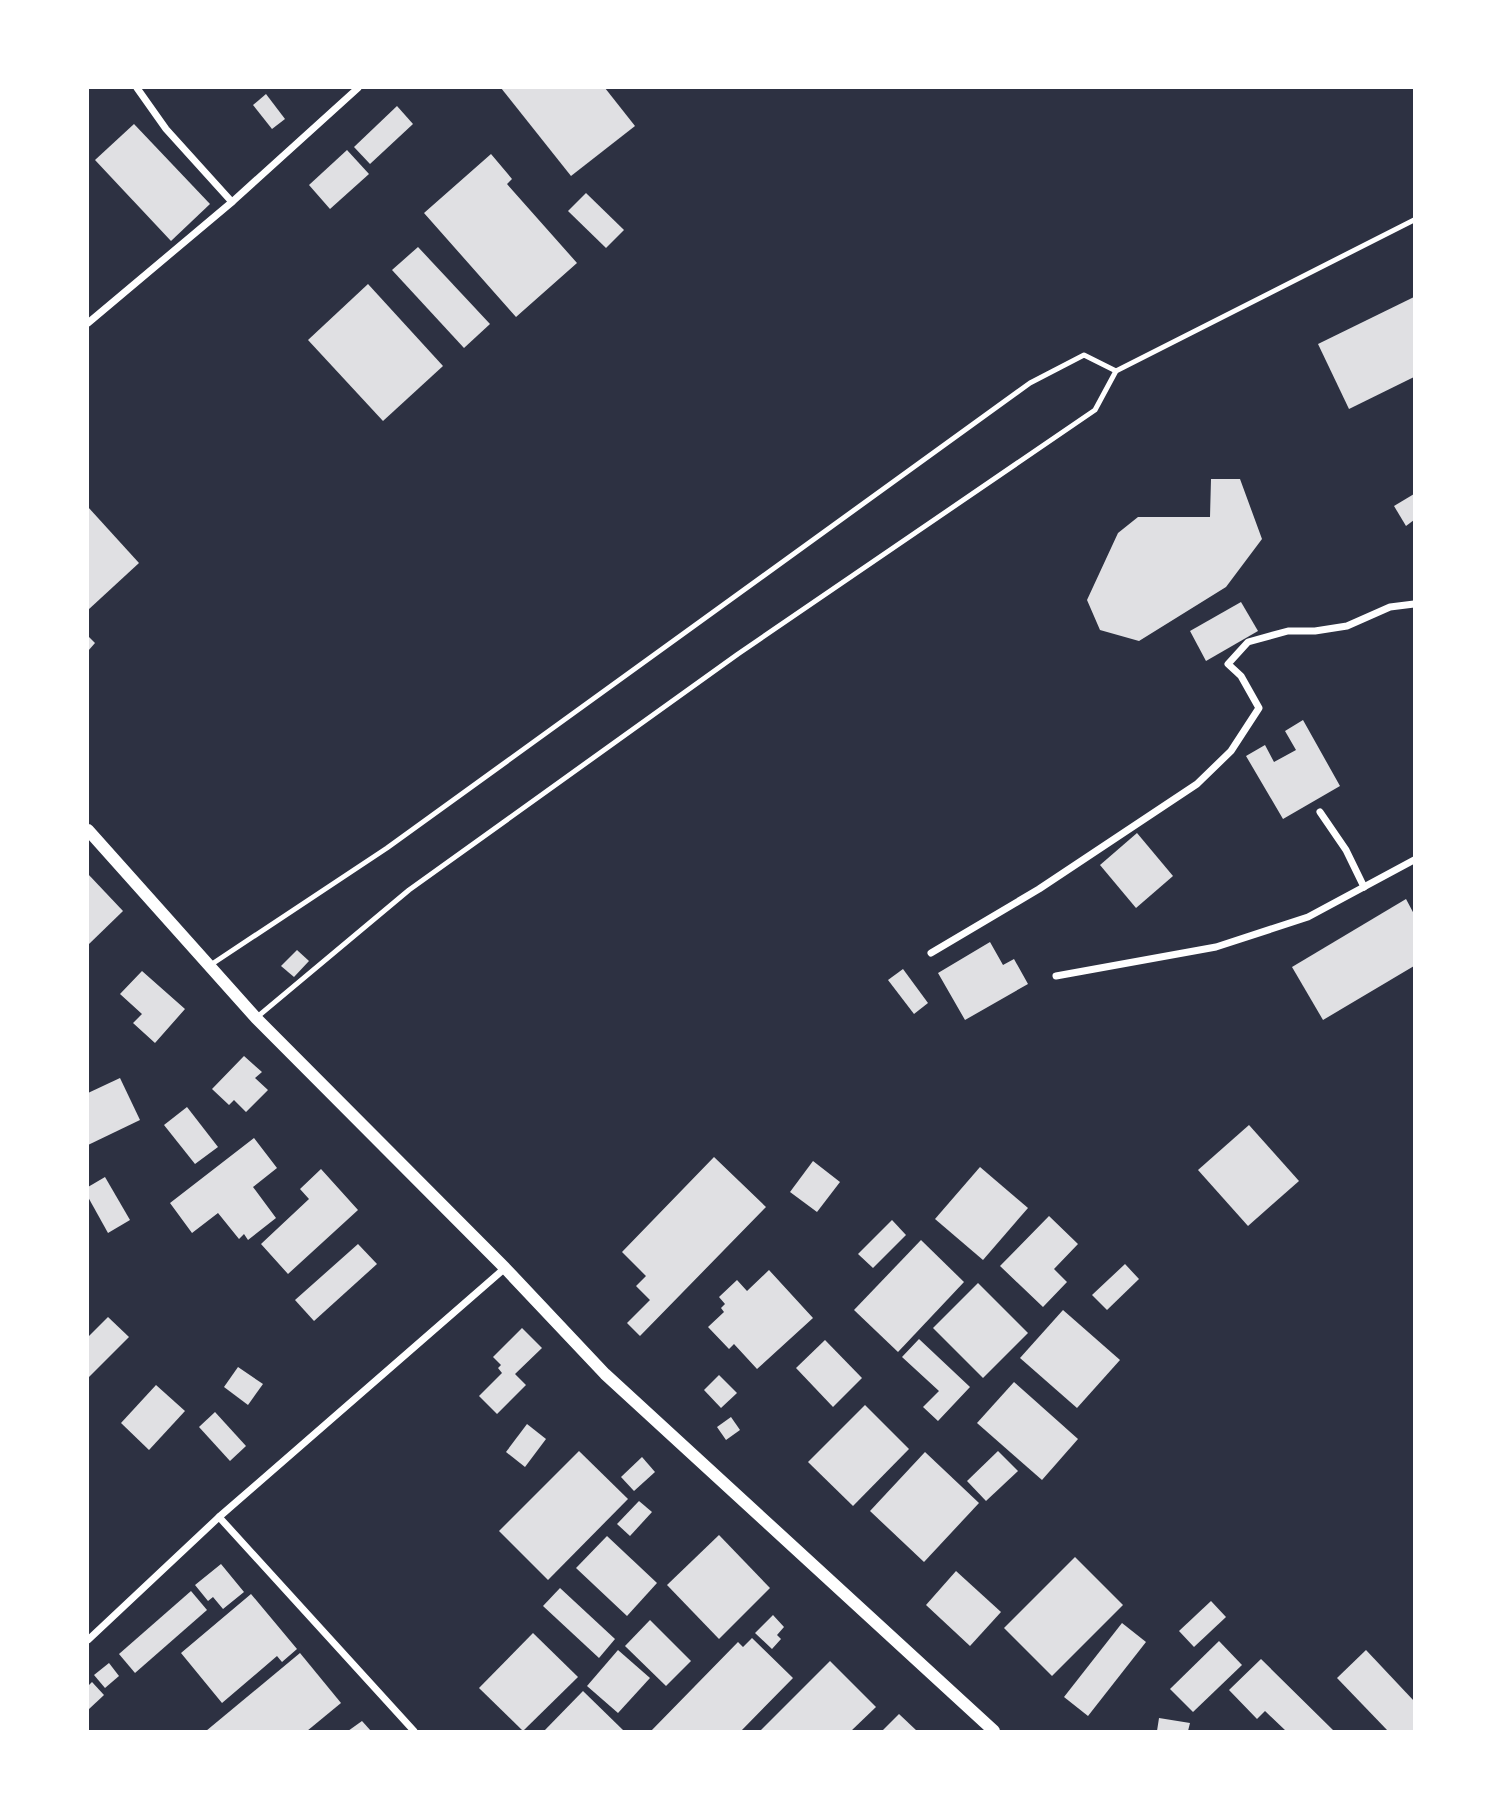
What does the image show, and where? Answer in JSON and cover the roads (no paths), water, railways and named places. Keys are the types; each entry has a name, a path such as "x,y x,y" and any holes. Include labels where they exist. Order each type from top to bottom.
{"street":[{"path":"137,88 166,129 232,202"},
{"path":"88,323 232,202 358,88"},
{"path":"931,953 1039,889 1197,784 1231,751 1259,708 1241,676 1228,664 1248,642 1289,631 1315,631 1347,626 1390,607 1415,604"},
{"path":"1320,812 1346,850 1364,887"},
{"path":"88,830 256,1018 505,1268 605,1374 994,1731"},
{"path":"1056,976 1216,947 1308,917 1415,860"},
{"path":"88,1640 219,1517 505,1268"},
{"path":"219,1517 414,1731"}],"lane":[{"path":"256,1018 409,890 738,654 1095,410 1116,371 1415,220"},
{"path":"209,966 387,848 1030,383 1084,355 1116,371"}]}
